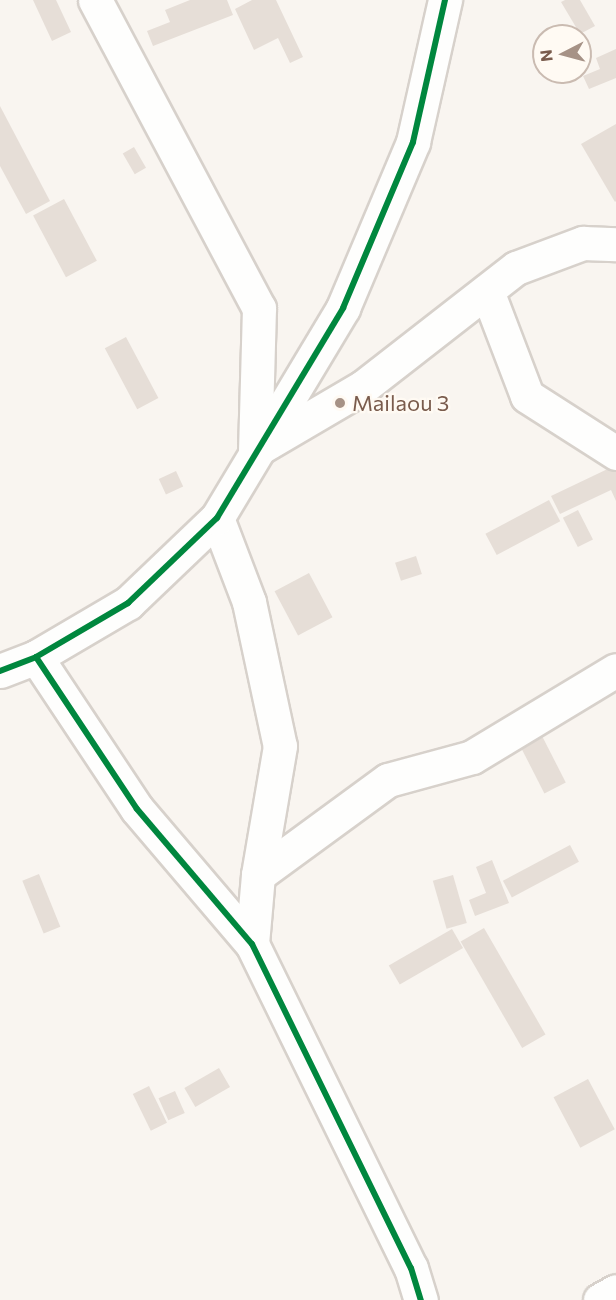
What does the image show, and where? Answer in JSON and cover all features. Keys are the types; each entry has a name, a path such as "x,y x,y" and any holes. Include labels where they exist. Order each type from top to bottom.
{"street":[{"path":"95,0 259,308 255,451"},
{"path":"0,671 36,657 128,603 216,518 343,308 413,142 445,0"},
{"path":"255,451 363,387 516,268 583,243 616,244"},
{"path":"487,291 527,396 616,453"},
{"path":"216,518 249,602 279,746 258,875 252,944"},
{"path":"36,657 137,809 252,944 411,1268 421,1300"},
{"path":"258,875 388,780 472,757 616,670"},
{"path":"600,1300 616,1291"}],"building":[{"path":"33,0 56,0 71,32 52,41"},
{"path":"190,0 227,0 233,15 153,46 147,31 170,22 165,10"},
{"path":"252,0 276,0 303,57 290,63 278,38 254,50 235,9"},
{"path":"580,0 595,26 592,28 592,24 574,24 561,2"},
{"path":"616,49 616,78 589,89 587,84 592,84 592,72 600,69 596,58"},
{"path":"0,106 50,201 26,214 0,166"},
{"path":"616,124 616,201 615,202 581,144"},
{"path":"134,147 146,168 135,174 123,154"},
{"path":"64,199 97,261 66,277 33,215"},
{"path":"126,337 158,398 137,409 105,348"},
{"path":"616,465 616,501 611,490 560,514 551,496"},
{"path":"176,471 183,486 166,494 159,479"},
{"path":"549,500 560,521 497,555 485,534"},
{"path":"578,510 593,539 578,547 563,518"},
{"path":"416,556 422,574 401,581 395,563"},
{"path":"309,573 332,617 298,635 275,591"},
{"path":"539,730 566,783 544,793 518,741"},
{"path":"570,845 579,862 512,897 503,881"},
{"path":"492,860 509,903 475,916 469,900 486,893 476,867"},
{"path":"39,874 60,927 44,934 22,881"},
{"path":"453,875 467,923 447,929 433,881"},
{"path":"484,928 546,1035 522,1048 461,942"},
{"path":"452,929 463,948 400,985 389,966"},
{"path":"219,1068 230,1087 195,1107 184,1088"},
{"path":"588,1079 615,1129 580,1148 554,1097"},
{"path":"149,1086 167,1123 151,1131 133,1094"},
{"path":"175,1091 185,1113 168,1120 159,1098"}],"cycle path":[{"path":"0,671 36,657 128,603 217,518 343,308 413,142 445,0"},
{"path":"36,657 137,809 252,944 411,1268 421,1300"}],"place":[{"name":"Mailaou 3","path":"340,403"}]}
